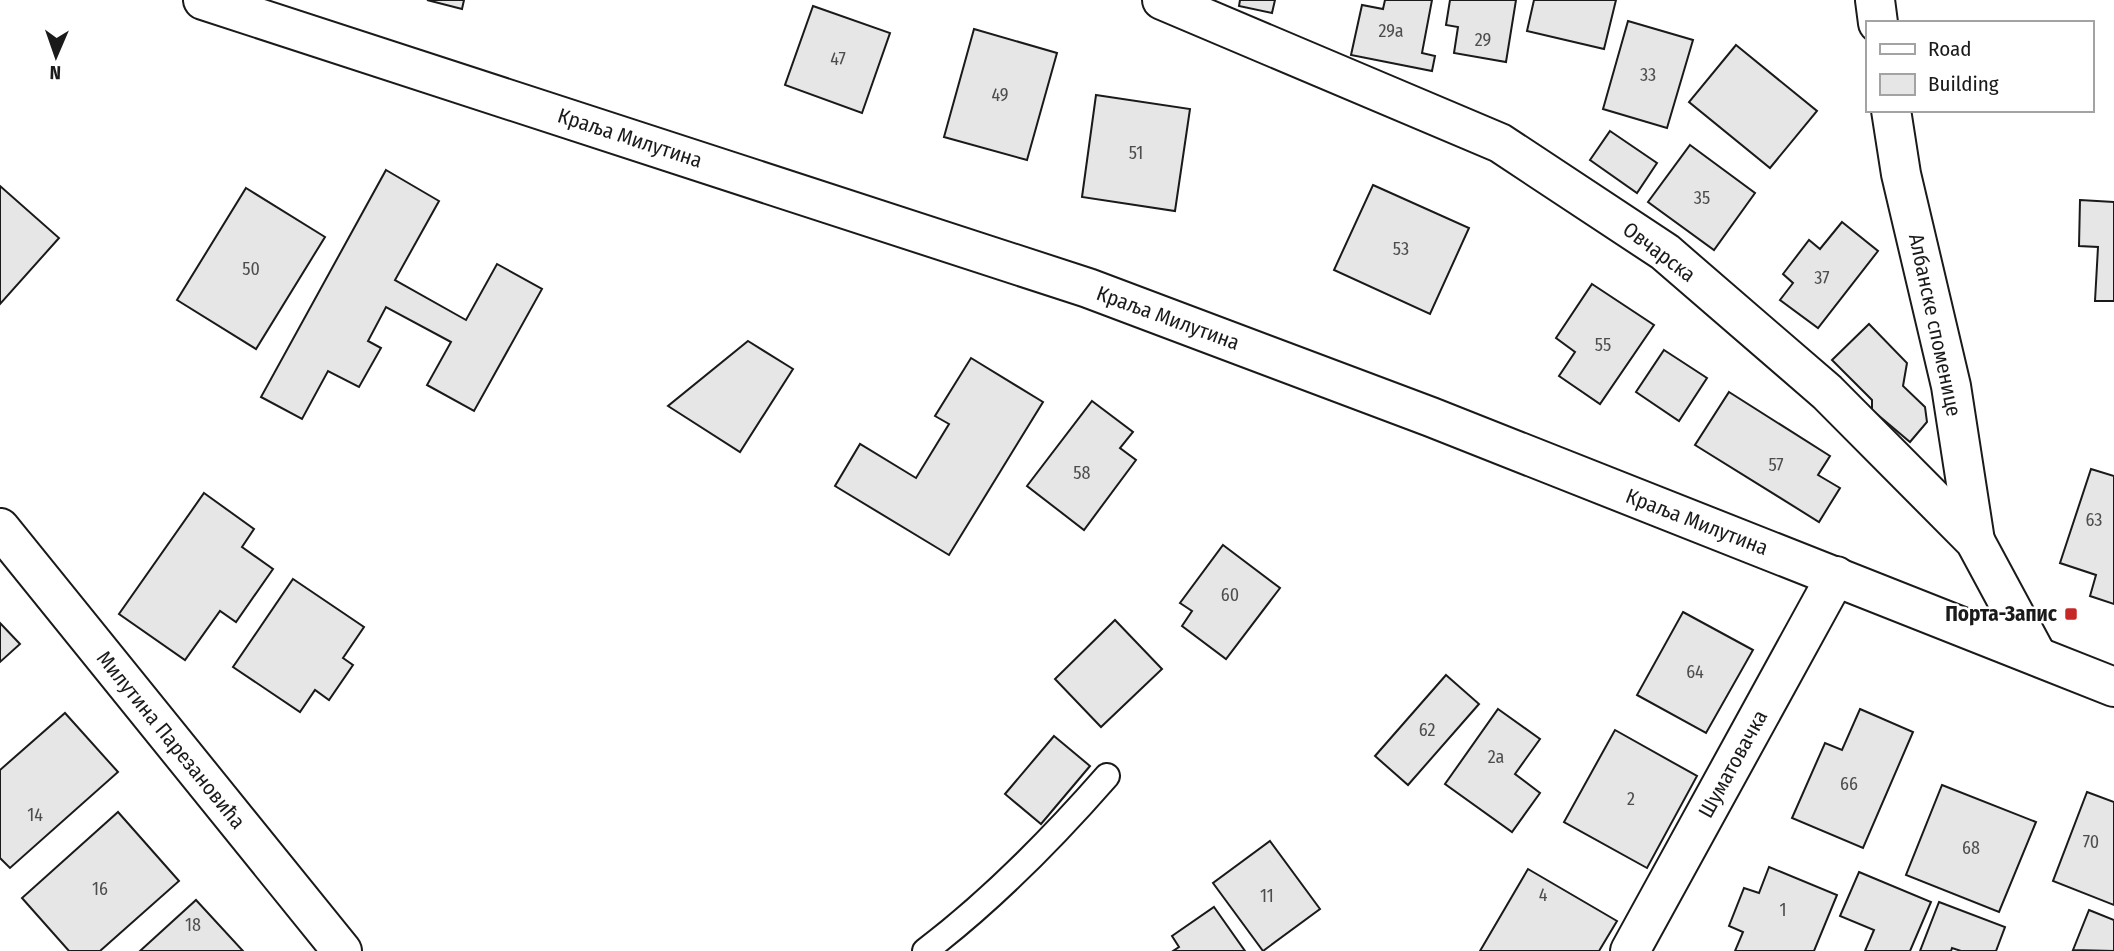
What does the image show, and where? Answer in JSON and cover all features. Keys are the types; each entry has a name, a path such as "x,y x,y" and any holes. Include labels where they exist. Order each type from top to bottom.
{"street":[{"name":"Краља Милутина","path":"203,0 1088,288 1419,412 2114,687"},
{"name":"Овчарска","path":"1161,0 1500,143 1665,252 1826,392 1975,541 2037,656"},
{"path":"1875,0 1878,21"},
{"name":"Албанске споменице","path":"1891,112 1901,174 1951,386 1975,541"},
{"name":"Милутина Парезановића","path":"0,528 342,951"},
{"name":"Шуматовачка","path":"1630,951 1836,576"}],"lane":[{"path":"925,951 953,930 1019,871 1107,776"}],"building":[{"path":"427,0 464,0 462,9"},
{"path":"1240,0 1275,0 1272,13 1239,6"},
{"path":"1385,0 1432,0 1422,53 1435,56 1432,71 1351,55 1362,5 1383,9"},
{"path":"1450,0 1516,0 1506,62 1454,53 1458,27 1446,25"},
{"path":"1534,0 1616,0 1604,49 1527,31"},
{"path":"813,6 890,33 862,113 785,85"},
{"path":"1628,21 1693,40 1667,128 1603,109"},
{"path":"974,29 1057,53 1027,160 944,137"},
{"path":"1736,45 1817,111 1770,168 1689,102"},
{"path":"1096,95 1190,109 1175,211 1082,197"},
{"path":"1610,131 1657,163 1637,193 1590,160"},
{"path":"1690,145 1755,193 1714,250 1648,202"},
{"path":"386,170 439,201 395,280 466,320 497,264 542,289 474,411 427,385 451,342 386,307 368,341 381,348 359,387 328,371 302,419 261,397"},
{"path":"1373,185 1469,228 1430,314 1334,270"},
{"path":"0,186 59,238 0,304"},
{"path":"246,188 325,237 256,349 177,300"},
{"path":"2080,200 2114,202 2114,301 2095,301 2098,247 2079,246"},
{"path":"1842,222 1878,251 1818,328 1780,300 1793,283 1783,274 1809,240 1820,249"},
{"path":"1592,284 1654,325 1600,404 1559,376 1575,352 1556,338"},
{"path":"1869,324 1907,363 1903,386 1925,407 1927,422 1910,442 1872,410 1872,400 1832,360"},
{"path":"748,341 793,369 740,452 668,406"},
{"path":"1664,350 1707,378 1679,421 1636,392"},
{"path":"971,358 1043,402 949,555 835,486 860,444 916,478 949,424 935,416"},
{"path":"1729,392 1830,456 1818,475 1840,488 1819,522 1695,445"},
{"path":"1092,401 1133,432 1120,448 1136,460 1084,530 1027,486"},
{"path":"2091,469 2114,476 2114,604 2090,596 2096,575 2060,563"},
{"path":"204,493 254,529 242,547 273,569 236,622 220,611 185,660 119,614"},
{"path":"1223,545 1280,588 1226,659 1182,626 1192,611 1180,603"},
{"path":"293,579 364,627 343,658 353,665 329,700 315,690 300,712 233,667"},
{"path":"1683,612 1753,650 1706,733 1637,695"},
{"path":"1115,620 1162,669 1101,727 1055,679"},
{"path":"0,623 20,644 0,662"},
{"path":"1446,675 1479,704 1408,785 1375,756"},
{"path":"1498,709 1540,739 1515,774 1540,793 1512,832 1445,784"},
{"path":"1860,709 1913,732 1863,848 1792,818 1825,743 1842,750"},
{"path":"65,713 118,772 10,868 0,858 0,770"},
{"path":"1615,730 1697,776 1647,868 1564,822"},
{"path":"1054,736 1090,766 1041,824 1005,794"},
{"path":"1942,785 2036,822 1999,912 1906,875"},
{"path":"2087,792 2114,802 2114,905 2053,881"},
{"path":"118,812 179,881 100,951 69,951 22,898"},
{"path":"1270,841 1320,909 1263,951 1213,883"},
{"path":"1769,867 1837,895 1814,951 1735,951 1743,932 1729,926 1744,888 1759,893"},
{"path":"1528,869 1617,921 1599,951 1480,951"},
{"path":"1859,872 1931,902 1910,951 1865,951 1874,930 1840,916"},
{"path":"196,900 243,951 140,951"},
{"path":"1939,902 2005,927 1996,951 1961,951 1952,948 1951,951 1920,951"},
{"path":"1214,907 1245,951 1173,951 1179,947 1172,936"},
{"path":"2089,910 2114,920 2114,951 2073,950"}],"place":[{"name":"Порта-Запис","path":"2071,614"}]}
